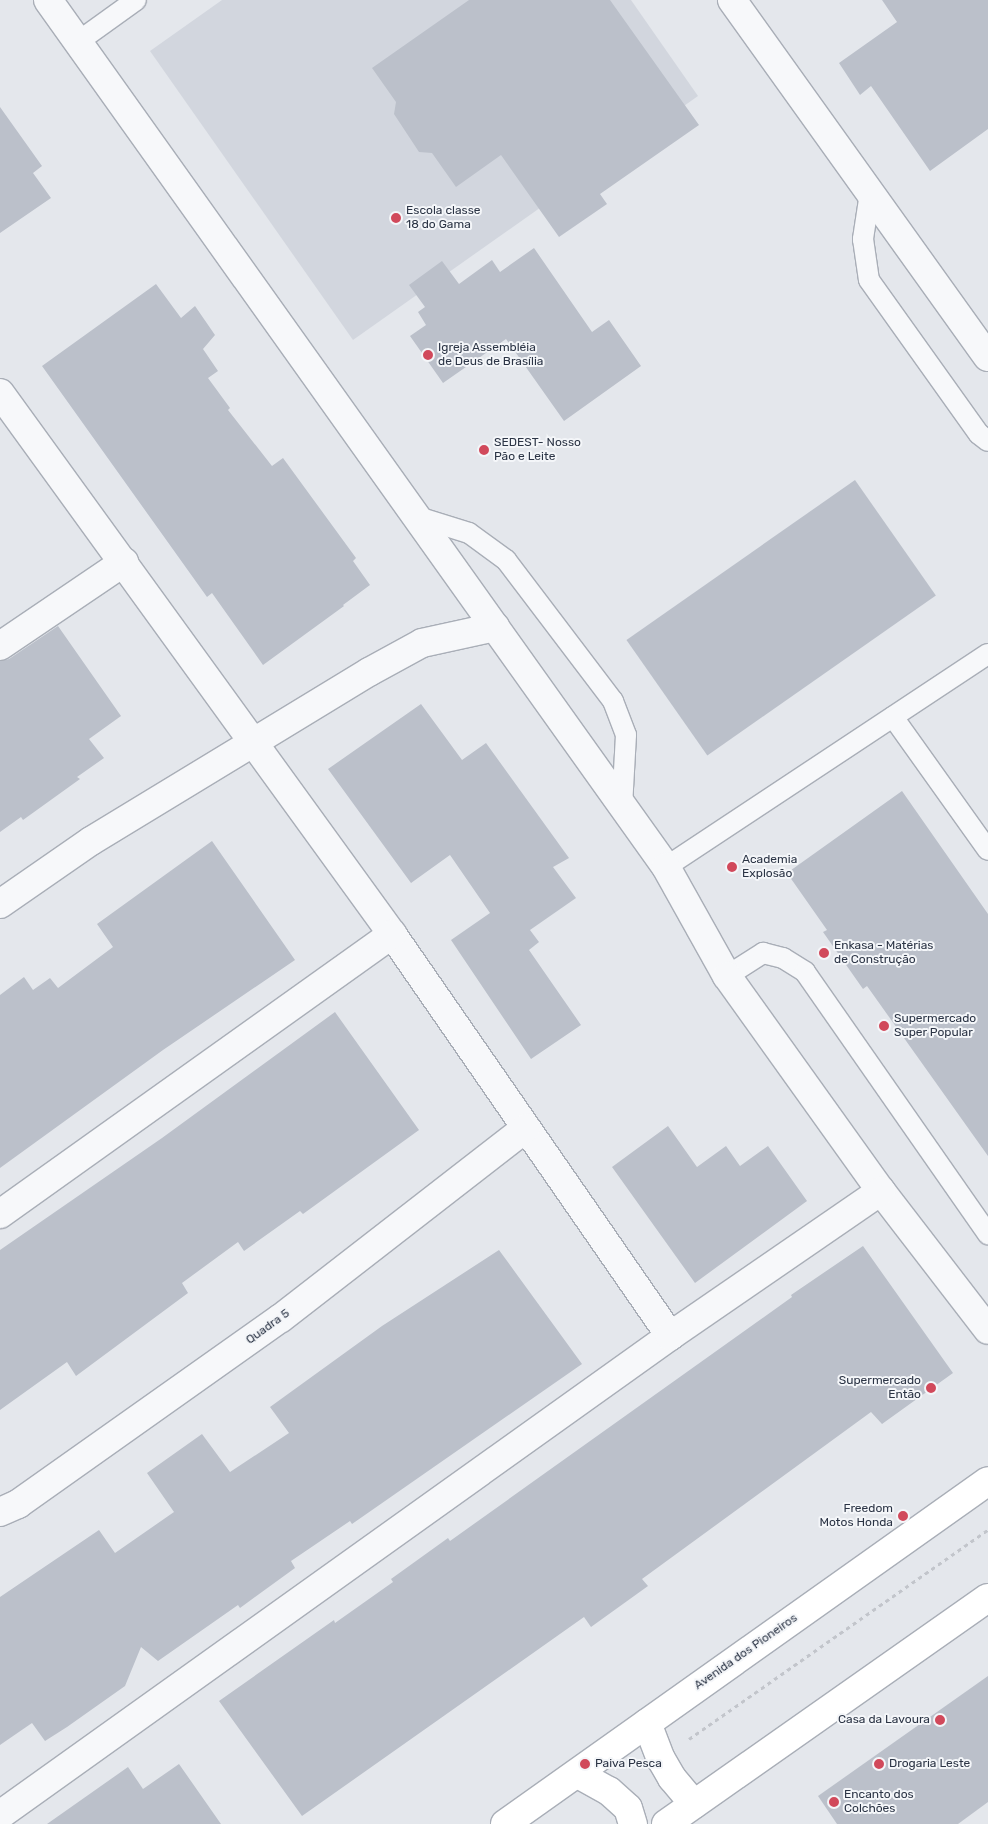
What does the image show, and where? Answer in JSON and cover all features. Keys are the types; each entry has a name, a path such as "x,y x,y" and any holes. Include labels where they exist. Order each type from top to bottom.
{"main road":[{"name":"Avenida dos Pioneiros","path":"505,1824 578,1774 988,1481"},
{"path":"666,1824 988,1598"},
{"path":"647,1723 660,1759 672,1778 694,1804"},
{"path":"578,1774 609,1791 628,1808 633,1824"}],"street":[{"path":"48,0 666,867 728,976 882,1191 988,1330"},
{"path":"732,0 988,357"},
{"path":"0,394 124,562 392,934 670,1336"},
{"path":"0,646 124,562"},
{"path":"0,904 91,841 254,743 323,698 422,643 495,627"},
{"path":"0,1214 392,934"},
{"name":"Quadra 5","path":"0,1512 18,1504 281,1318 526,1128"},
{"path":"0,1815 670,1336 882,1191"}],"lane":[{"path":"79,41 136,0"},
{"path":"870,193 863,239 869,280 980,434 988,441"},
{"path":"418,517 469,533 506,560 613,701 626,735 622,806"},
{"path":"666,867 988,654"},
{"path":"894,717 988,850"},
{"path":"728,976 763,953 783,958 804,972 988,1234"}],"path":[{"path":"660,1759 988,1530"}],"shaded area":[{"name":"Escola classe 18 do Gama","path":"222,0 631,0 698,96 353,340 150,51"}],"building":[{"path":"469,0 610,0 699,125 600,194 607,204 559,237 501,155 456,187 432,153 419,152 394,114 396,102 372,68"},
{"path":"882,0 988,0 988,129 930,171 871,86 860,95 839,63 897,22"},
{"path":"0,107 42,166 33,173 51,198 0,233"},
{"path":"534,248 592,332 609,320 641,366 564,421 506,339 443,383 410,336 426,325 418,312 425,307 409,285 442,261 459,284 492,260 500,272"},
{"path":"156,284 181,318 195,306 215,335 203,349 218,371 208,378 230,408 228,410 272,466 283,458 356,558 353,561 370,585 263,665 212,593 207,597 42,366"},
{"path":"855,480 936,596 707,756 626,640"},
{"path":"58,626 121,716 89,739 104,758 77,777 80,779 23,820 21,817 0,832 0,661 9,659"},
{"path":"421,704 462,760 486,743 569,858 553,867 576,898 530,930 539,942 529,950 581,1025 531,1059 451,940 490,913 450,855 411,883 328,769"},
{"path":"902,791 988,914 988,1156 867,986 863,989 823,932 827,930 787,873"},
{"path":"212,841 295,960 163,1050 0,1168 0,995 24,977 33,990 50,978 58,988 113,947 97,924"},
{"path":"335,1012 419,1130 303,1214 300,1211 244,1251 238,1242 182,1283 188,1293 76,1376 67,1362 0,1410 0,1250 162,1138"},
{"path":"668,1126 697,1167 726,1146 740,1166 768,1146 807,1201 695,1283 612,1167"},
{"path":"863,1246 953,1373 882,1424 871,1412 642,1579 648,1586 591,1627 584,1617 302,1816 219,1701 334,1620 335,1623 393,1582 391,1579 448,1538 450,1541 792,1297 791,1295"},
{"path":"499,1250 582,1364 352,1524 350,1521 291,1561 295,1568 240,1608 238,1605 158,1661 141,1647 125,1686 67,1727 45,1741 32,1723 0,1745 0,1597 99,1530 115,1553 174,1512 147,1473 202,1434 230,1472 289,1433 270,1407 382,1326"},
{"path":"988,1676 988,1802 958,1824 837,1824 818,1796"},
{"path":"179,1764 221,1824 47,1824 128,1767 143,1789"}],"place":[{"name":"Escola classe 18 do Gama","path":"396,218"},
{"name":"Igreja Assembléia de Deus de Brasília","path":"428,355"},
{"name":"SEDEST- Nosso Pão e Leite","path":"484,450"},
{"name":"Academia Explosão","path":"732,867"},
{"name":"Enkasa - Matérias de Construção","path":"824,953"},
{"name":"Supermercado Super Popular","path":"884,1026"},
{"name":"Supermercado Então","path":"931,1388"},
{"name":"Freedom Motos Honda","path":"903,1516"},
{"name":"Casa da Lavoura","path":"940,1720"},
{"name":"Paiva Pesca","path":"585,1764"},
{"name":"Drogaria Leste","path":"879,1764"},
{"name":"Encanto dos Colchões","path":"834,1802"}]}
